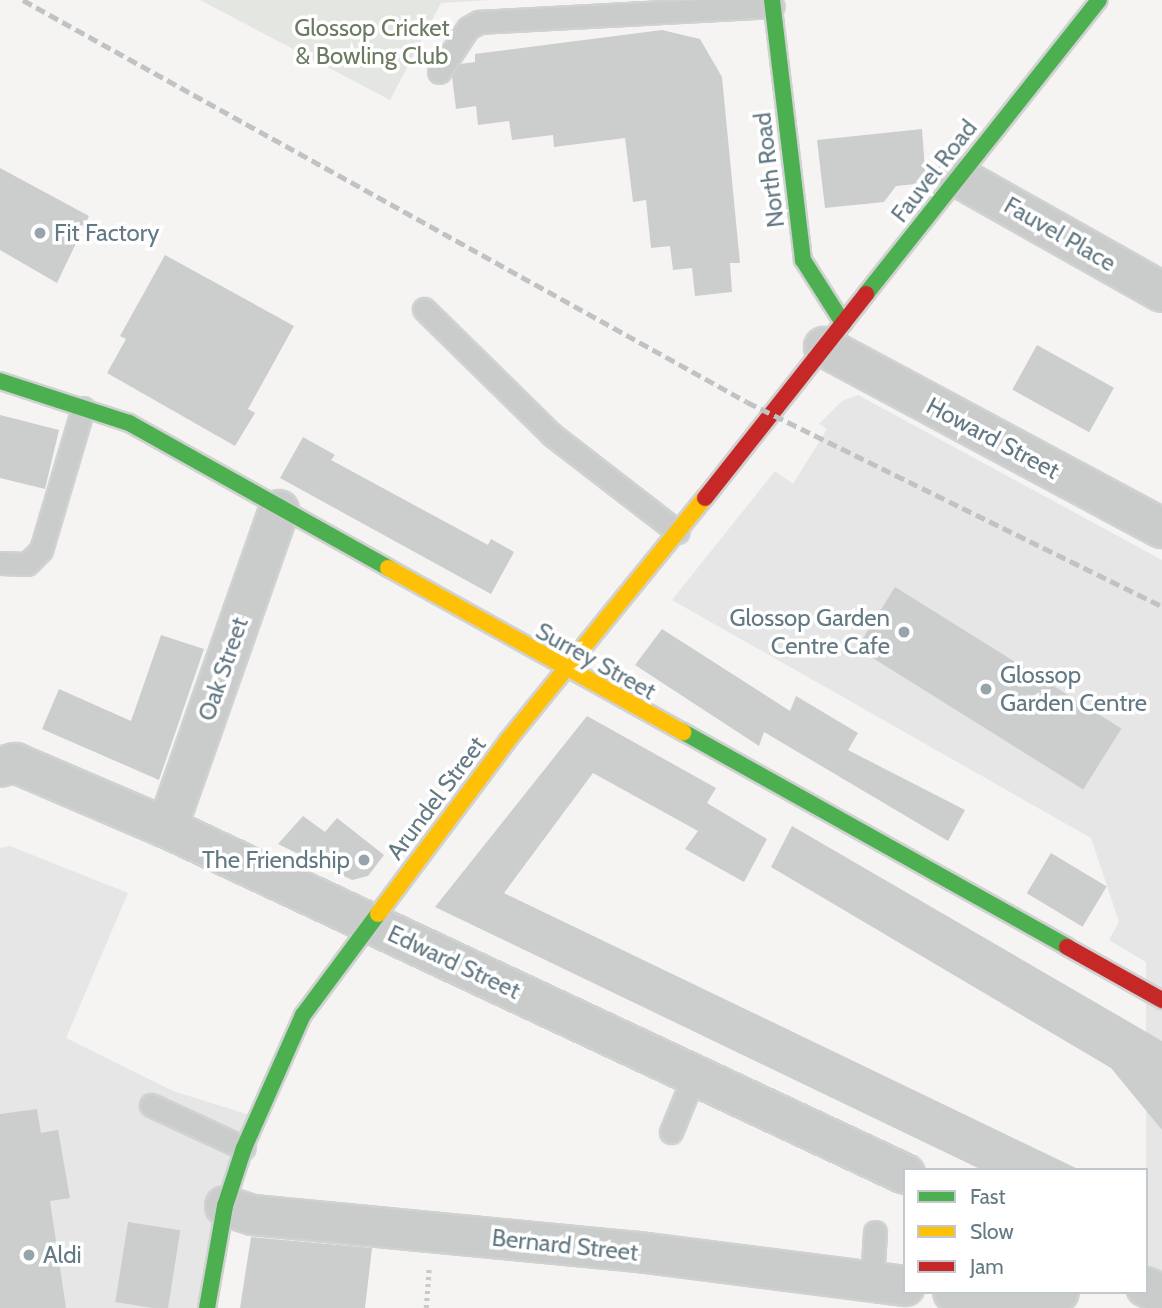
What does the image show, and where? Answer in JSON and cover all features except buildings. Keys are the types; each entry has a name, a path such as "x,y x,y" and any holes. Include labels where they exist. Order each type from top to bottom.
{"street":[{"name":"Fauvel Road","path":"824,347 1099,0"},
{"name":"North Road","path":"773,3 803,260 824,347"},
{"name":"Fauvel Place","path":"958,177 1162,292"},
{"name":"Howard Street","path":"824,347 1162,528"},
{"name":"Arundel Street","path":"207,1308 225,1206 244,1148 303,1015 508,740 567,672 824,347"},
{"name":"Surrey Street","path":"0,381 129,423 567,672 1162,1000"},
{"name":"Oak Street","path":"167,828 279,510"},
{"name":"Edward Street","path":"0,767 15,763 167,828 903,1173"},
{"name":"Bernard Street","path":"225,1206 253,1215 639,1252 888,1283"},
{"path":"976,1299 1035,1294"}],"lane":[{"path":"439,72 468,28 479,22 773,3"},
{"path":"424,309 551,434 678,532"},
{"path":"0,563 26,564 41,550 83,408"},
{"path":"671,1132 694,1076"},
{"path":"150,1105 244,1148"},
{"path":"875,1233 888,1283"}],"shaded area":[{"path":"858,395 1162,560 1162,1308 1142,1308 1142,1294 1148,1294 1146,962 1109,940 1119,922 1091,838 672,600 775,471 793,484 827,429 819,424 842,401"},
{"path":"10,846 128,893 66,1038 173,1091 256,1117 207,1308 0,1308 0,848"}],"green space":[{"name":"Glossop Cricket & Bowling Club","path":"200,0 492,0 441,3 390,100"}],"railway":[{"path":"23,0 747,402 1162,606"}],"traffic: fast":[{"path":"772,0 803,260 843,323"},
{"path":"866,294 1099,0"},
{"path":"0,381 129,423 388,568"},
{"path":"683,732 1067,947"},
{"path":"207,1308 225,1206 244,1148 303,1015 378,914"}],"traffic: slow":[{"path":"378,914 508,740 705,498"},
{"path":"388,568 683,732"}],"traffic: jam":[{"path":"705,498 866,294"},
{"path":"1067,947 1162,1000"}],"place":[{"name":"Fit Factory","path":"40,233"},
{"name":"Glossop Garden Centre Cafe","path":"904,632"},
{"name":"Glossop Garden Centre","path":"986,689"},
{"name":"The Friendship","path":"364,860"},
{"name":"Aldi","path":"29,1255"}]}
